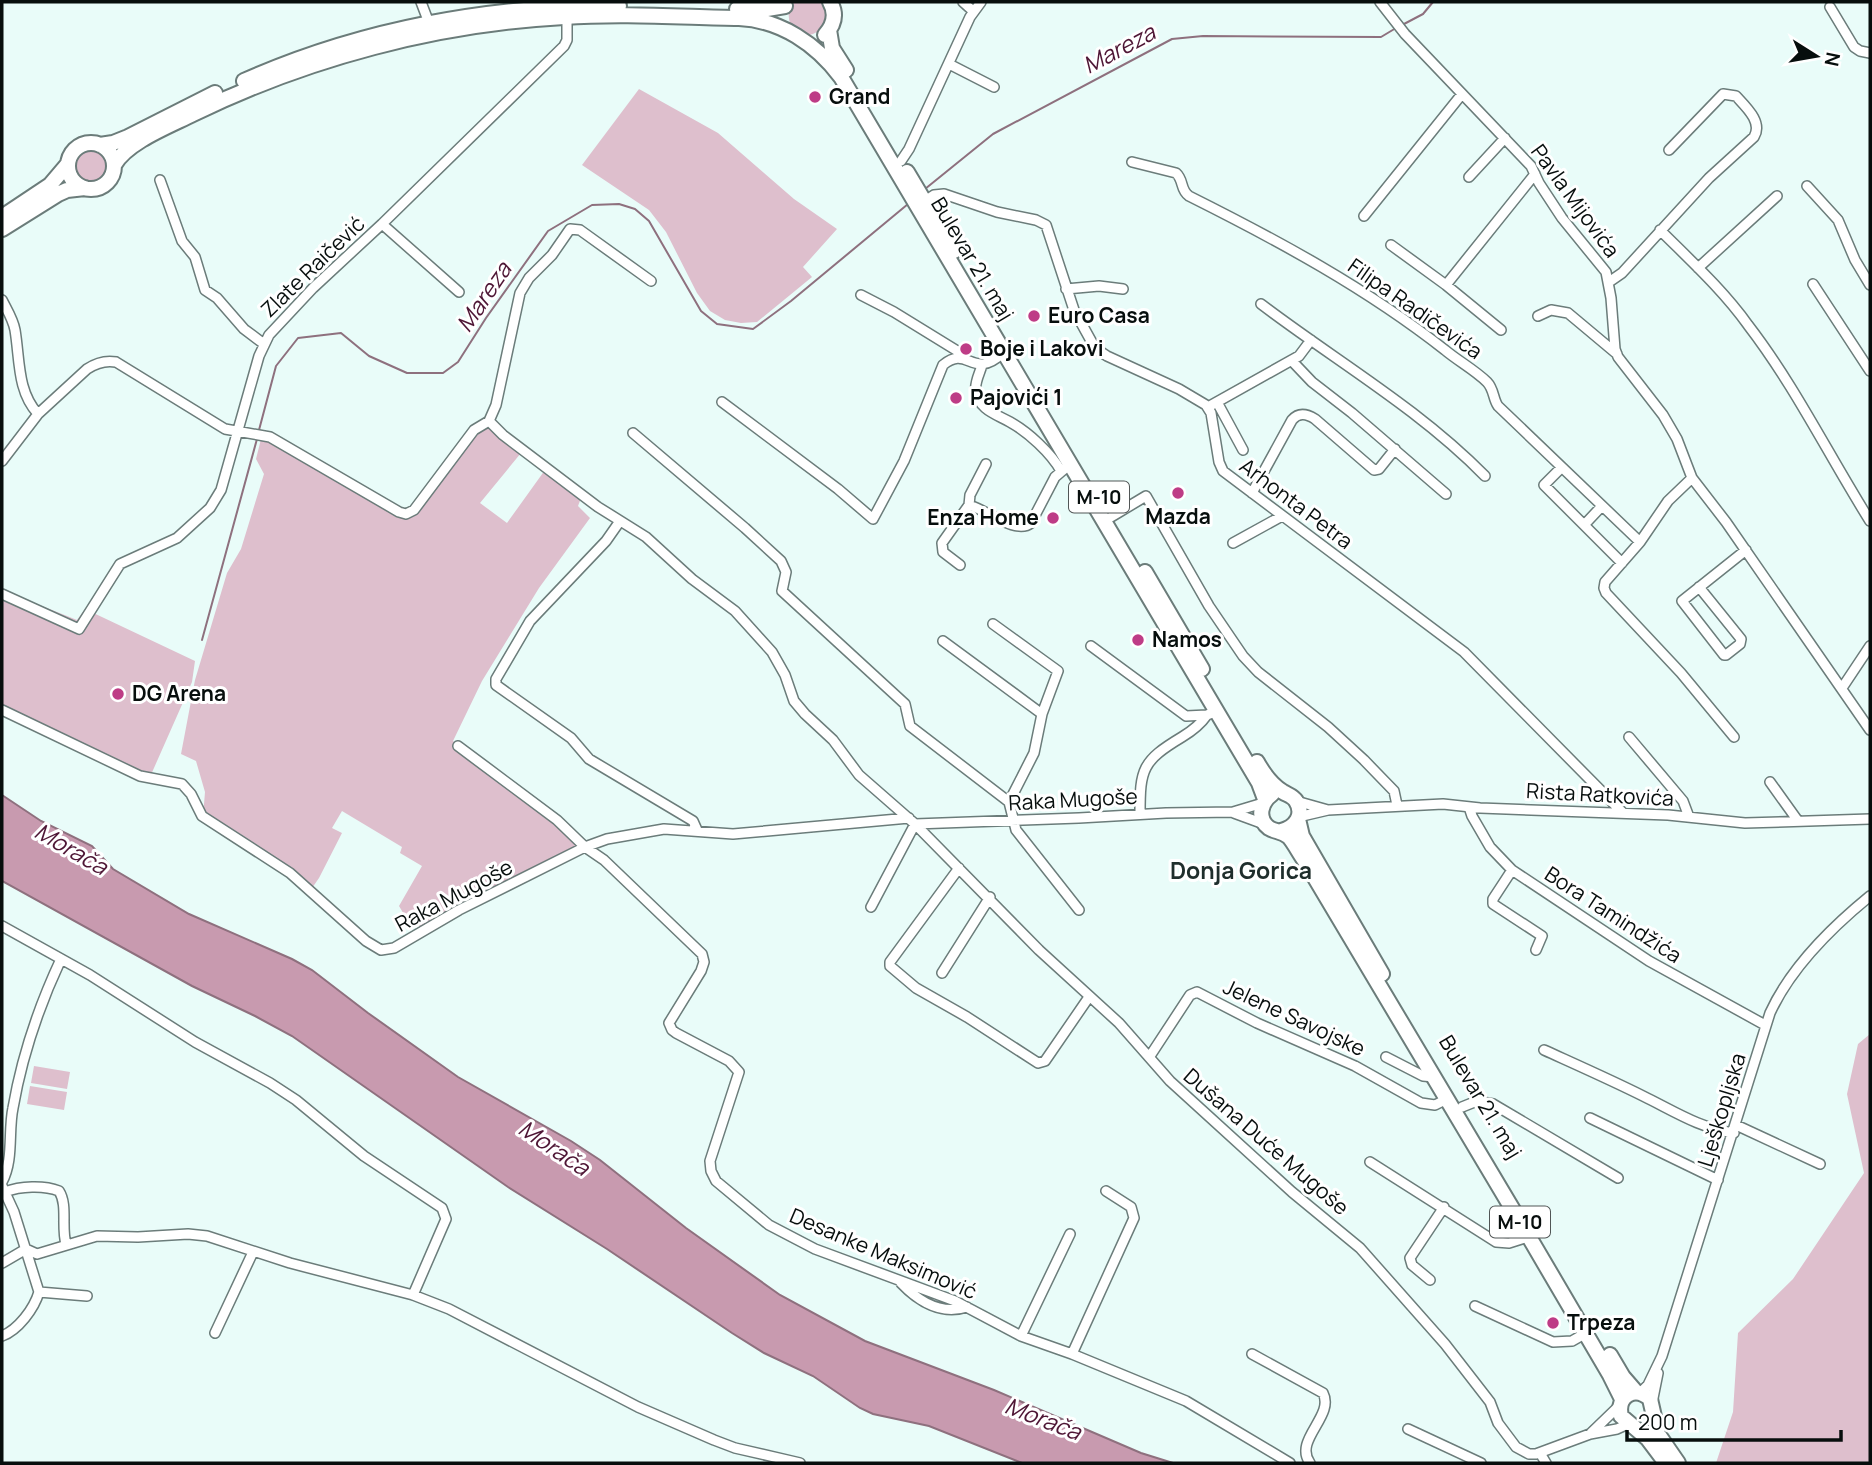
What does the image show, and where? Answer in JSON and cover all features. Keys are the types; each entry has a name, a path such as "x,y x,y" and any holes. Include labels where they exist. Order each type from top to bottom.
{"main road":[{"path":"738,9 753,2"},
{"name":"M-10","path":"829,30 834,13 830,2"},
{"path":"85,188 72,180 68,165 70,155 79,146 92,143 113,144 187,106 289,63 386,33 429,23 521,10 598,4 767,9 786,4 783,20 796,37 817,40 829,30"},
{"name":"Bulevar 21. maj","path":"114,165 127,149 177,122 255,86 398,40 435,33 567,16 756,19 772,23 822,54 841,77 1003,353 1065,468 1212,713 1261,786 1264,801 1261,812 1265,824 1272,830 1281,831 1305,861 1586,1333 1621,1402 1621,1416 1648,1439 1666,1463"},
{"name":"Bulevar 21. maj","path":"829,30 832,48 1261,769 1290,797 1301,836 1616,1366 1652,1409 1662,1442 1678,1463"},
{"path":"2,229 67,190 103,185 111,176 114,165 110,153 100,145"},
{"path":"2,217 50,185 68,165"},
{"path":"1264,801 1273,794 1290,797"},
{"path":"1281,831 1291,827 1298,818"},
{"path":"1621,1402 1626,1395 1639,1392"},
{"path":"1631,1425 1645,1423 1652,1409"}],"street":[{"path":"421,2 429,23"},
{"path":"963,2 973,11"},
{"path":"901,161 973,11 981,2"},
{"name":"Pavla Mijovića","path":"1380,2 1405,34 1531,166 1562,218 1604,270 1609,282 1617,354"},
{"path":"1830,8 1854,47 1870,53"},
{"name":"Zlate Raičević","path":"2,594 79,629 120,564 177,538 216,502 269,335 313,288 564,46 567,40 567,16"},
{"path":"949,64 994,88"},
{"path":"1364,216 1462,94"},
{"path":"1609,282 1622,273 1709,178 1755,135 1757,124 1736,96 1723,94 1669,150"},
{"path":"1469,177 1505,138"},
{"name":"Filipa Radičevića","path":"1132,162 1176,173 1181,179 1183,190 1189,196 1251,226 1316,263 1366,293 1420,331 1488,383 1498,406 1640,542"},
{"path":"1446,285 1535,174"},
{"path":"160,180 181,241 195,257 205,290 217,298 244,329 264,344"},
{"path":"1807,186 1838,220 1853,256 1870,285"},
{"path":"925,201 934,195 944,194 997,212 1042,222 1048,229 1078,320 1100,352 1213,405 1243,450"},
{"path":"1698,268 1777,196"},
{"path":"382,224 459,292"},
{"path":"2,461 38,414 87,369 94,364 116,362 225,429 259,433 406,514 414,510 474,430 489,421 496,405 520,293 529,278 547,261 570,229 580,230 650,281"},
{"path":"1660,230 1748,325 1815,427 1870,521"},
{"path":"1391,245 1501,330"},
{"path":"1813,284 1870,371"},
{"path":"1066,289 1098,286 1123,289"},
{"path":"862,295 958,352 962,358"},
{"path":"2,300 15,332 25,397 38,414"},
{"path":"1261,304 1417,415 1485,476"},
{"path":"1538,316 1551,310 1568,313 1617,354 1663,415 1677,439 1692,478 1746,550 1870,730"},
{"path":"1213,405 1292,361 1311,340"},
{"path":"722,402 838,489 873,519 904,461 939,371 949,360 962,358 982,365 991,363 1003,353"},
{"path":"1292,361 1312,382 1446,494"},
{"path":"968,505 1016,527 1027,526 1065,468 1010,422 990,413 983,405 975,387 982,365"},
{"name":"Arhonta Petra","path":"1213,405 1220,467 1464,652 1623,813"},
{"path":"1252,493 1292,420 1298,415 1315,419 1374,470 1379,468 1395,449"},
{"name":"Dušana Duće Mugoše","path":"489,421 598,507 646,537 692,579 735,611 772,652 785,675 794,701 832,740 859,775 912,821 990,897 1039,950 1119,1023 1170,1081 1292,1192 1360,1248 1445,1344 1490,1402 1498,1423 1516,1447 1529,1454 1540,1453"},
{"path":"633,433 780,561 786,572 782,591 905,704 910,726 1009,802"},
{"path":"960,565 943,552 942,547 968,505 970,495 986,464"},
{"path":"1561,468 1544,485 1622,563"},
{"path":"1692,478 1668,501 1640,542 1605,582 1604,588 1681,673 1734,737"},
{"path":"1111,517 1146,496 1209,606 1243,656 1258,672 1328,727 1364,760 1394,791 1397,805"},
{"path":"1585,524 1602,506"},
{"path":"1233,543 1282,516"},
{"path":"620,521 606,541 530,621 496,679 496,685 571,738 589,760 693,821 697,830"},
{"path":"1699,587 1741,639 1740,644 1726,655 1682,601 1699,587 1746,550"},
{"path":"993,624 1058,671 1042,714 1034,752 1009,802 1016,830 1079,910"},
{"path":"943,641 1042,714"},
{"path":"1091,646 1186,716 1212,713"},
{"path":"1842,688 1870,646"},
{"name":"Raka Mugoše","path":"2,710 133,773 182,785 191,794 202,816 290,873 371,945 381,950 394,948 459,911 585,847 642,831 697,830 725,835 912,821 1012,821 1233,812 1264,801"},
{"path":"1140,814 1141,777 1147,764 1166,746 1196,728 1212,713"},
{"path":"1629,737 1683,801 1689,817"},
{"path":"458,746 557,820 585,847"},
{"path":"1770,782 1798,821"},
{"name":"Rista Ratkovića","path":"1290,797 1328,810"},
{"name":"Rista Ratkovića","path":"1298,818 1328,810 1437,804 1689,817 1745,823 1870,820"},
{"name":"Bora Tamindžića","path":"1469,807 1490,847 1512,870 1649,961 1765,1025"},
{"name":"Raka Mugoše","path":"1233,812 1265,824"},
{"path":"871,907 912,821"},
{"name":"Desanke Maksimović","path":"585,847 604,860 704,958 701,971 669,1023 671,1030 729,1061 739,1072 710,1161 713,1177 783,1233 858,1266 896,1278 967,1307 1021,1336 1072,1353 1186,1401 1290,1463"},
{"path":"959,868 890,962 890,966 916,988 1038,1063 1045,1061 1090,997"},
{"path":"1512,870 1493,904 1542,936 1536,950"},
{"name":"Lješkopljska","path":"1652,1409 1659,1365 1690,1261 1735,1129 1765,1025 1782,990 1801,965 1870,896"},
{"path":"942,973 990,897"},
{"path":"2,926 99,980 195,1042 296,1100 364,1156 442,1208 446,1219 413,1295"},
{"path":"2,1336 14,1331 39,1292 3,1187 8,1165 12,1108 35,1021 61,959"},
{"name":"Jelene Savojske","path":"1150,1056 1190,995 1197,992 1257,1023 1355,1066 1421,1103 1435,1105 1447,1099"},
{"path":"1544,1050 1645,1097 1687,1120 1714,1130 1735,1129 1820,1164"},
{"path":"1385,1057 1423,1076 1434,1077"},
{"path":"1462,1107 1477,1101 1493,1104 1618,1178"},
{"path":"1590,1118 1718,1181"},
{"path":"1370,1163 1496,1242 1509,1243 1528,1237"},
{"path":"3,1187 50,1188 59,1191 66,1244"},
{"path":"1072,1353 1134,1218 1131,1207 1106,1191"},
{"path":"1430,1280 1412,1265 1410,1258 1444,1207"},
{"path":"26,1249 35,1254 97,1236 198,1234 253,1252 413,1295 458,1313 638,1407 714,1440 735,1448 800,1463"},
{"path":"1021,1336 1070,1234"},
{"path":"2,1264 26,1249"},
{"path":"215,1333 253,1252"},
{"path":"39,1292 87,1296"},
{"path":"1475,1306 1553,1342 1572,1341 1586,1333"},
{"path":"1252,1354 1326,1396 1326,1406 1306,1446 1306,1458 1310,1463"},
{"name":"Lješkopljska","path":"1639,1392 1659,1365"},
{"path":"1590,1434 1621,1402"},
{"path":"1546,1463 1540,1453 1590,1434 1631,1425"},
{"path":"1408,1429 1480,1463"}],"shaded area":[{"path":"793,2 824,2 829,16 815,33 799,33 789,21"},
{"path":"639,89 718,133 794,199 837,229 803,267 812,277 757,322 725,320 710,311 697,293 666,232 649,210 582,165"},
{"path":"90,150 102,155 107,167 102,179 90,184 78,179 73,167 78,155"},
{"path":"488,426 521,453 480,503 507,523 545,470 581,498 578,506 590,518 539,588 482,681 453,741 496,773 493,779 554,820 581,845 426,929 408,921 399,906 422,866 400,853 402,847 342,811 332,828 342,833 310,891 203,816 205,792 196,761 181,754 195,680 227,573 241,549 264,474 256,459 262,435 409,517 476,432"},
{"path":"2,590 77,620 85,609 195,661 192,682 150,777 2,708"},
{"path":"1870,1034 1870,1463 1716,1463 1733,1412 1738,1333 1793,1279 1864,1173 1847,1094 1858,1044"},
{"path":"34,1066 70,1072 67,1089 31,1083"},
{"path":"30,1086 67,1092 64,1110 27,1104"}],"water":[{"name":"Morača","path":"2,795 41,821 92,846 113,869 189,914 312,970 458,1077 600,1160 686,1228 780,1295 865,1341 994,1390 1141,1453 1173,1463 1022,1463 929,1426 873,1414 860,1408 813,1376 764,1353 732,1333 607,1249 508,1187 292,1036 192,986 2,881"}],"waterway":[{"name":"Mareza","path":"1404,24 1423,14 1433,2"},
{"name":"Mareza","path":"925,189 993,134 1172,39 1203,36 1381,37 1396,28"},
{"name":"Mareza","path":"259,430 276,366 298,338 341,333 369,356 407,373 443,373 458,362 548,231 592,205 619,204 635,209 649,221 701,311 717,324 753,329 908,204"},
{"name":"Mareza","path":"202,640 257,439"}],"place":[{"name":"Grand","path":"815,97"},
{"name":"Euro Casa","path":"1034,316"},
{"name":"Boje i Lakovi","path":"966,349"},
{"name":"Pajovići 1","path":"956,398"},
{"name":"Mazda","path":"1178,493"},
{"name":"Enza Home","path":"1053,518"},
{"name":"Namos","path":"1138,640"},
{"name":"DG Arena","path":"118,694"},
{"name":"Trpeza","path":"1553,1323"}],"district":[{"name":"Donja Gorica","path":"1241,871"}]}
